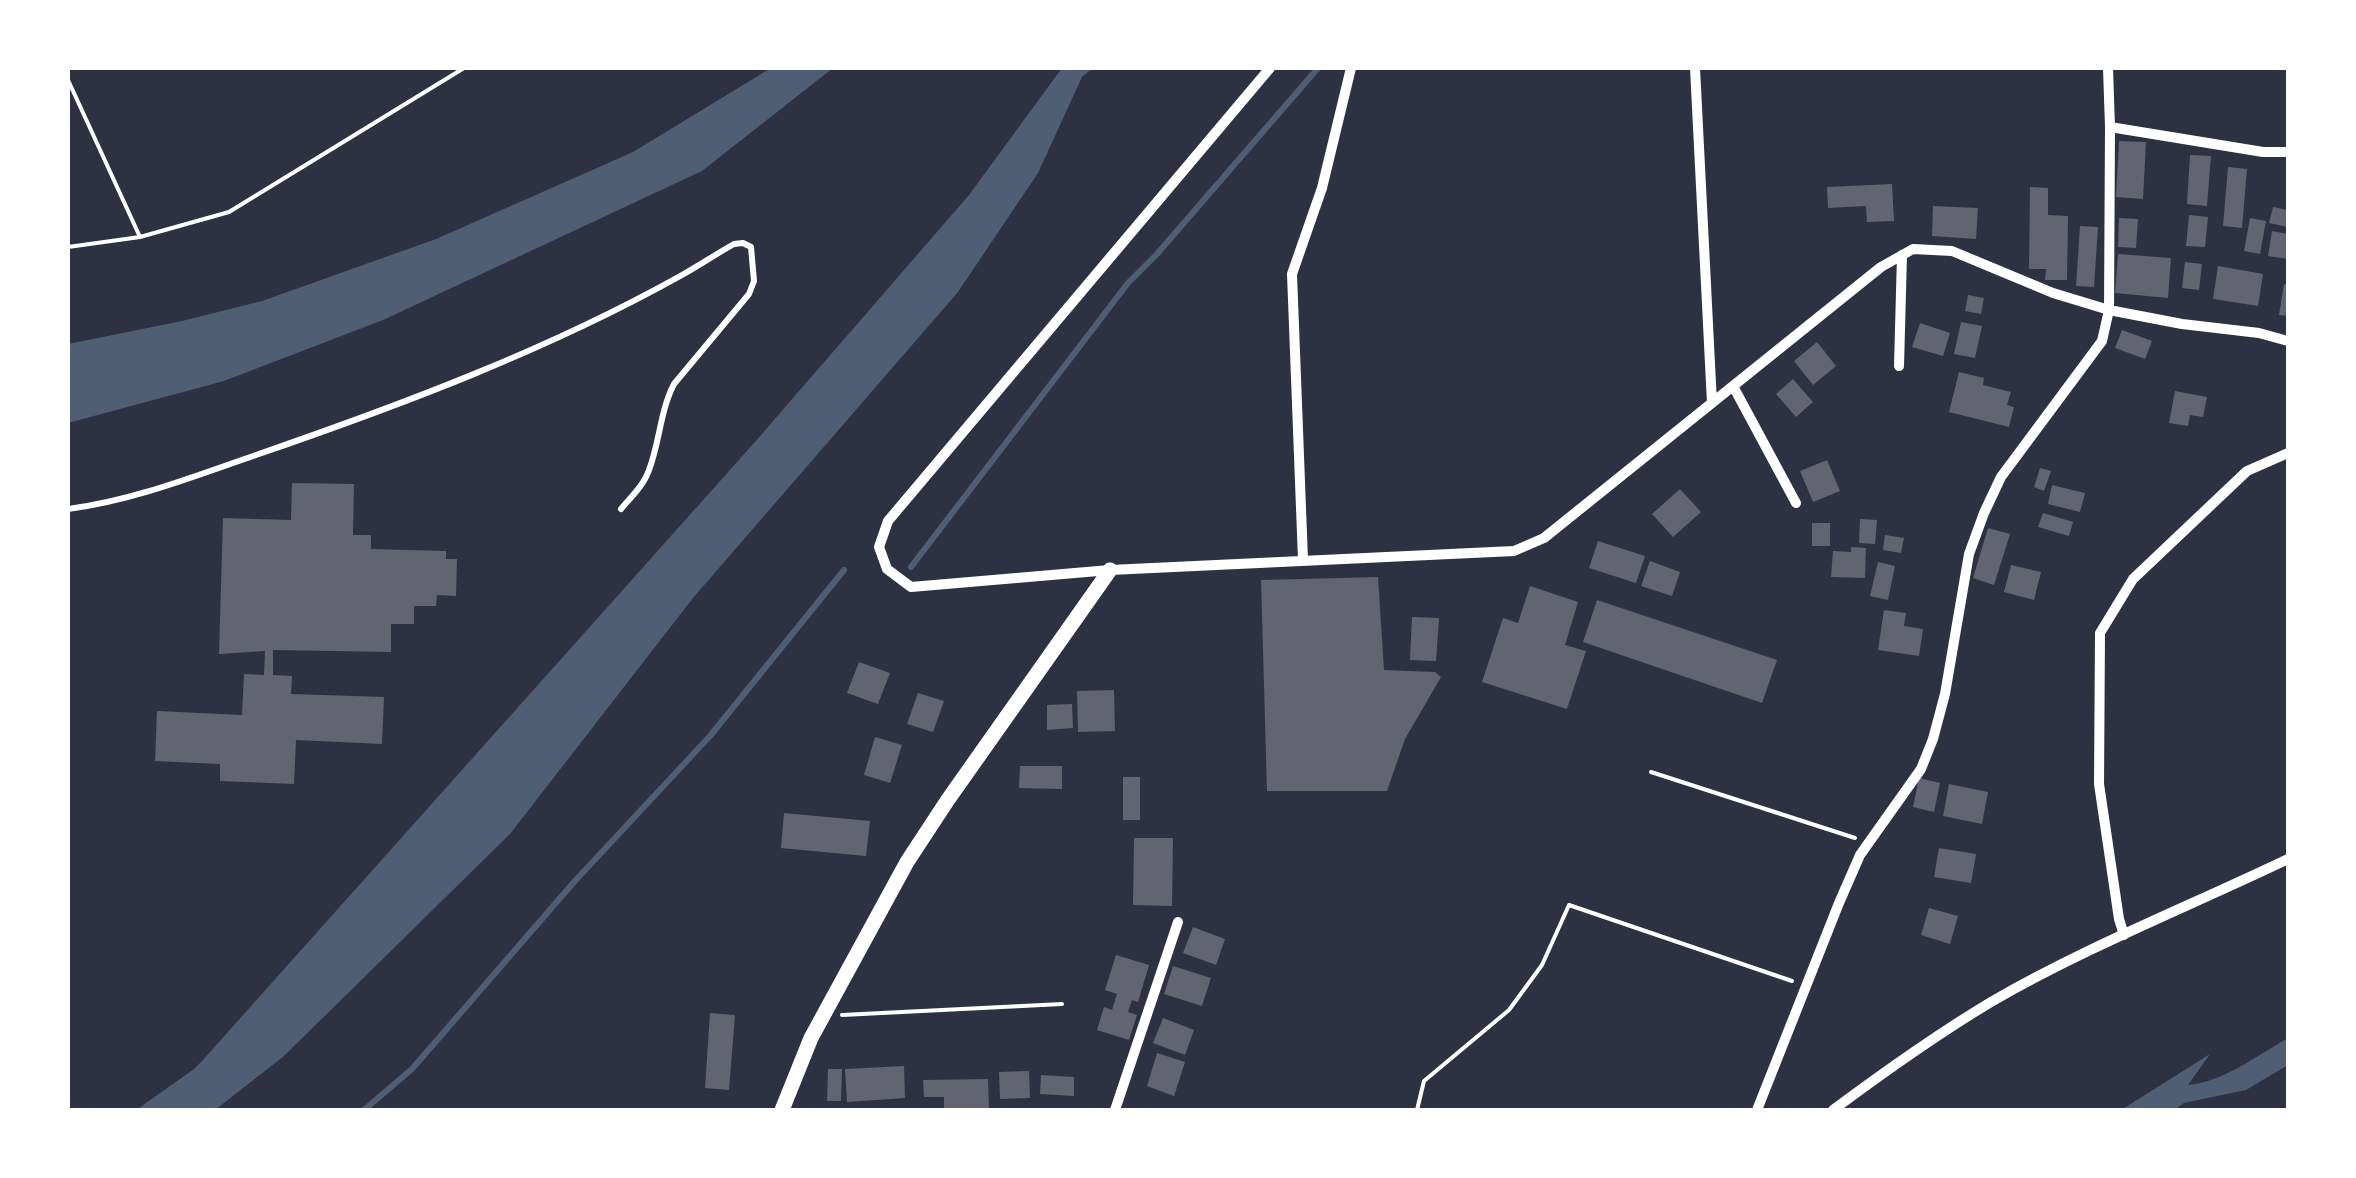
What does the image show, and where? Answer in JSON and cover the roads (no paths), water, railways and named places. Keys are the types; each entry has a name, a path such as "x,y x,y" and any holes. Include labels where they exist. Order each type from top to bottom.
{"street":[{"path":"1270,68 888,521 879,547 887,568 911,586 1110,570 1514,550 1544,538 1881,267 1913,249 1952,251 2053,293 2108,310 2288,340"},
{"path":"1304,560 1292,274 1322,188 1352,68"},
{"path":"1695,68 1712,402"},
{"path":"1757,1110 1860,855 1920,769 1933,739 1945,694 1969,554 1984,513 2001,478 2102,341 2108,310 2108,68"},
{"path":"2110,127 2263,152 2288,152"},
{"path":"1899,366 1902,256"},
{"path":"1733,386 1796,503"},
{"path":"2124,936 2099,784 2100,633 2133,579 2248,470 2288,452"},
{"path":"782,1110 811,1038 907,862 1110,570"},
{"path":"1833,1110 1917,1048 1992,1002 2070,960 2288,859"},
{"path":"1114,1110 1178,922"}],"lane":[{"path":"68,509 96,506 162,487 467,376 571,331 734,244 744,243 751,247 754,280 749,294 674,384 666,400 650,468 644,482 621,509"}],"water":[{"path":"771,68 833,68 702,171 383,320 224,381 68,423 68,344 262,301 436,239 633,152"},
{"path":"1062,68 1093,68 1082,77 1038,173 958,292 693,598 510,834 284,1056 215,1110 136,1110 202,1061 754,443 969,195"},
{"path":"2288,1038 2288,1065 2246,1090 2184,1103 2174,1110 2121,1110 2210,1054 2188,1085 2227,1073"}],"waterway":[{"path":"911,567 1128,283 1318,68"},
{"path":"364,1110 412,1069 574,882 710,736 844,570"}]}
